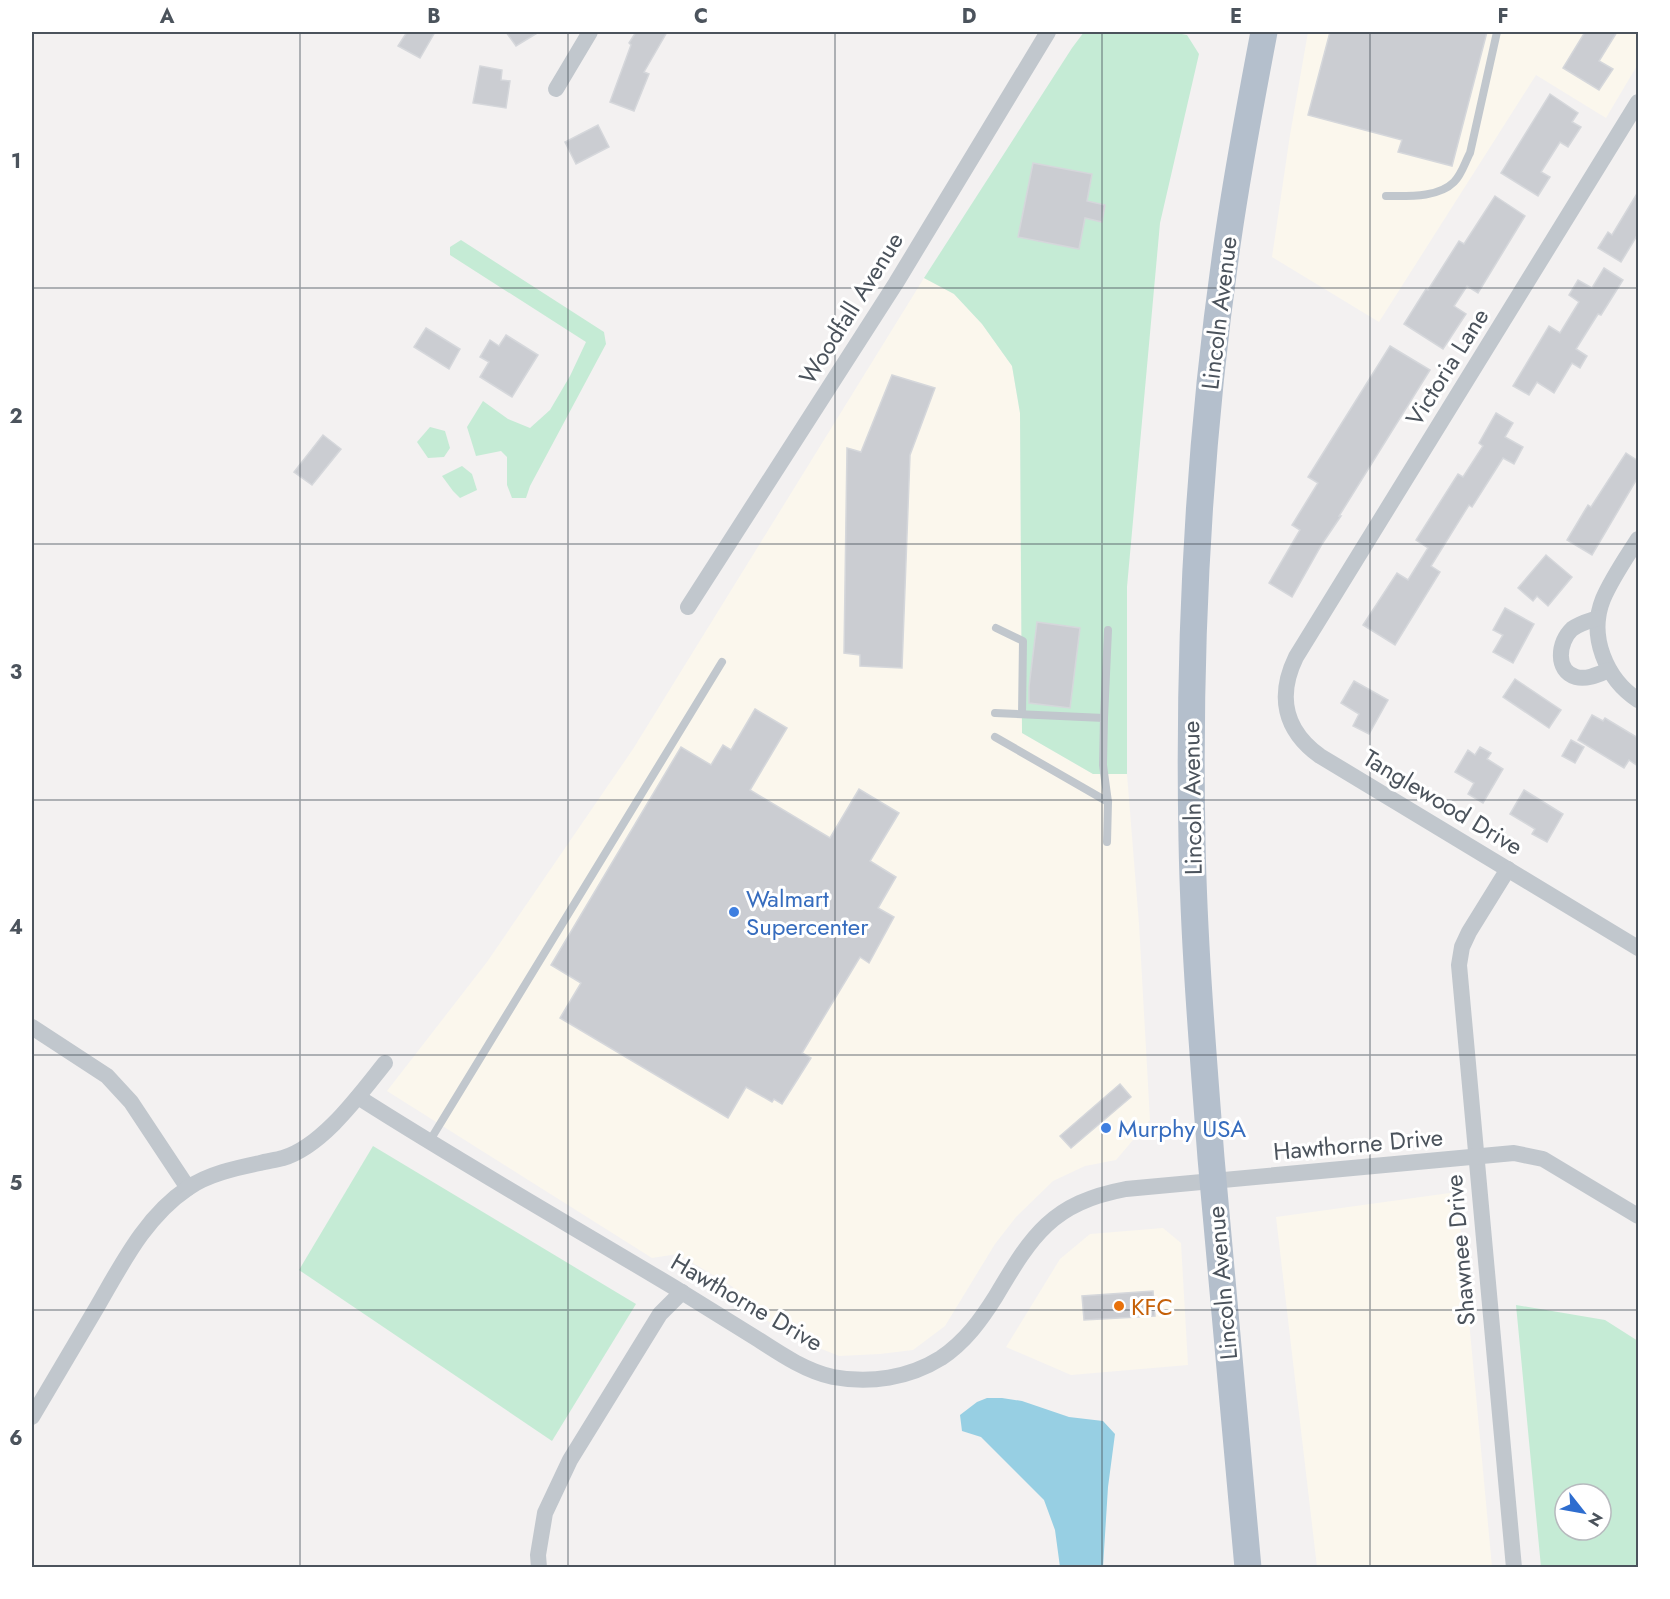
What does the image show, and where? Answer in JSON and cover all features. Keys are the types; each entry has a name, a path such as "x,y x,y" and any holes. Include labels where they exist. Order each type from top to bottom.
{"main road":[{"name":"Lincoln Avenue","path":"1248,1568 1213,1181 1196,956 1191,720 1194,598 1202,472 1213,354 1228,238 1264,32"}],"street":[{"path":"556,89 590,32"},
{"name":"Woodfall Avenue","path":"688,607 896,283 1048,32"},
{"name":"Victoria Lane","path":"1296,657 1638,102"},
{"path":"1638,539 1610,584 1602,601 1598,618 1600,648 1609,670 1619,684 1638,700"},
{"path":"1598,618 1571,630 1562,641 1560,657 1566,670 1576,676 1595,676 1609,670"},
{"name":"Tanglewood Drive","path":"1296,657 1285,688 1286,706 1294,728 1308,748 1638,948"},
{"name":"Shawnee Drive","path":"1508,869 1469,932 1462,947 1459,966 1514,1568"},
{"path":"32,1027 106,1076 131,1102 188,1188"},
{"path":"32,1417 130,1251 158,1215 188,1188 205,1179 242,1167 284,1158 307,1147 328,1129 358,1097 385,1063"},
{"name":"Hawthorne Drive","path":"358,1097 789,1359 810,1370 832,1377 856,1380 898,1376 919,1369 961,1342 977,1325 1027,1245 1042,1229 1059,1214 1080,1202 1104,1193 1126,1189 1514,1153 1543,1159 1638,1216"},
{"path":"539,1568 538,1555 546,1513 570,1460 660,1314 682,1292"}],"lane":[{"path":"1386,196 1418,196 1439,191 1453,183 1462,171 1470,153 1497,32"},
{"path":"996,628 1023,641 1022,714"},
{"path":"1107,842 1108,802 1103,765 1108,630"},
{"path":"429,1142 722,662"},
{"path":"995,713 1104,718"},
{"path":"994,736 1108,802"}],"shaded area":[{"path":"1308,32 1638,32 1638,64 1606,118 1536,75 1379,322 1272,257"},
{"path":"924,278 954,294 982,324 1012,366 1020,413 1022,733 1093,774 1127,774 1139,924 1150,1120 1116,1160 1085,1166 1053,1181 1016,1217 995,1244 945,1326 913,1350 839,1356 809,1344 734,1302 733,1287 678,1254 652,1258 387,1091 487,962 633,749"},
{"path":"1457,1192 1492,1567 1317,1567 1276,1217"},
{"path":"1163,1228 1181,1243 1188,1365 1071,1375 1006,1347 1060,1259 1090,1234"}],"green space":[{"path":"1084,32 1171,32 1187,35 1199,54 1160,223 1127,587 1127,774 1093,774 1022,733 1020,413 1012,366 982,324 954,294 924,278"},
{"path":"461,240 604,332 606,344 530,486 526,498 512,498 507,485 507,457 501,451 476,456 467,427 483,401 508,419 530,428 550,410 586,342 450,255 450,247"},
{"path":"430,427 445,431 450,448 444,457 428,458 417,442"},
{"path":"462,466 472,474 477,490 460,498 442,476"},
{"path":"373,1146 636,1304 552,1441 299,1270"},
{"path":"1516,1305 1605,1320 1638,1341 1638,1567 1541,1567"}],"water":[{"path":"987,1398 1022,1401 1069,1417 1103,1421 1115,1434 1108,1487 1103,1567 1060,1567 1055,1530 1044,1500 981,1437 962,1431 960,1415 977,1402"}],"building":[{"path":"407,32 435,32 420,58 398,46"},
{"path":"506,32 539,32 516,46"},
{"path":"636,32 667,32 644,72 649,74 634,111 610,102 631,45 629,43"},
{"path":"1330,32 1487,32 1452,166 1398,152 1402,140 1308,115"},
{"path":"1585,32 1617,32 1599,61 1613,69 1599,90 1563,68"},
{"path":"480,66 502,70 501,80 510,81 506,108 473,103"},
{"path":"1550,94 1578,113 1572,122 1581,127 1568,147 1560,142 1541,172 1550,177 1538,196 1501,173"},
{"path":"598,125 609,147 576,164 565,142"},
{"path":"1033,163 1092,174 1087,201 1105,205 1102,222 1085,218 1079,249 1018,237"},
{"path":"1638,192 1638,234 1621,262 1598,248 1608,232 1612,235"},
{"path":"1495,196 1525,216 1478,293 1467,286 1454,306 1466,314 1443,349 1404,324 1459,241 1464,244"},
{"path":"1604,268 1623,280 1576,349 1587,356 1580,368 1572,363 1554,393 1537,382 1529,395 1513,386 1549,326 1560,333 1579,302 1569,295 1578,280 1592,288"},
{"path":"426,328 460,349 449,369 414,347"},
{"path":"506,335 538,355 512,397 480,377 489,362 480,357 490,340 499,346"},
{"path":"1390,346 1430,370 1339,516 1341,516 1292,597 1269,583 1300,530 1292,525 1318,483 1308,477"},
{"path":"892,375 935,388 910,455 902,668 860,666 860,655 844,653 847,448 861,452"},
{"path":"1496,413 1513,423 1505,437 1523,447 1514,464 1503,458 1472,507 1469,505 1431,566 1440,572 1395,645 1363,625 1397,573 1408,580 1428,548 1416,540 1458,474 1463,477 1483,446 1479,443"},
{"path":"323,435 341,449 312,485 294,472"},
{"path":"1626,453 1638,461 1638,477 1592,555 1567,540 1588,505 1591,507"},
{"path":"1546,555 1572,577 1548,606 1537,596 1533,601 1518,588"},
{"path":"1505,608 1534,624 1513,663 1493,652 1503,635 1493,630"},
{"path":"1037,622 1080,628 1070,708 1029,703"},
{"path":"1515,679 1561,710 1549,728 1503,697"},
{"path":"1354,681 1388,700 1369,734 1353,726 1359,714 1341,703"},
{"name":"Walmart Supercenter","path":"755,709 787,728 750,790 830,838 859,789 899,813 870,861 896,877 878,908 894,917 869,963 860,957 802,1053 811,1058 782,1104 774,1099 772,1102 746,1087 728,1118 560,1018 581,983 551,965 681,747 711,765 723,745 731,750"},
{"path":"1592,715 1603,721 1605,718 1638,738 1638,766 1629,760 1624,768 1578,740"},
{"path":"1571,740 1584,747 1575,763 1562,756"},
{"path":"1480,747 1491,753 1487,759 1503,769 1483,803 1468,794 1474,783 1455,772 1468,750 1475,755"},
{"path":"1524,790 1563,814 1547,842 1532,834 1535,829 1510,814"},
{"name":"Murphy USA","path":"1120,1084 1131,1097 1071,1148 1060,1136"},
{"name":"KFC","path":"1153,1291 1155,1316 1084,1320 1082,1296"}],"place":[{"name":"Walmart Supercenter","path":"734,912"},
{"name":"Murphy USA","path":"1106,1128"},
{"name":"KFC","path":"1119,1306"}]}
